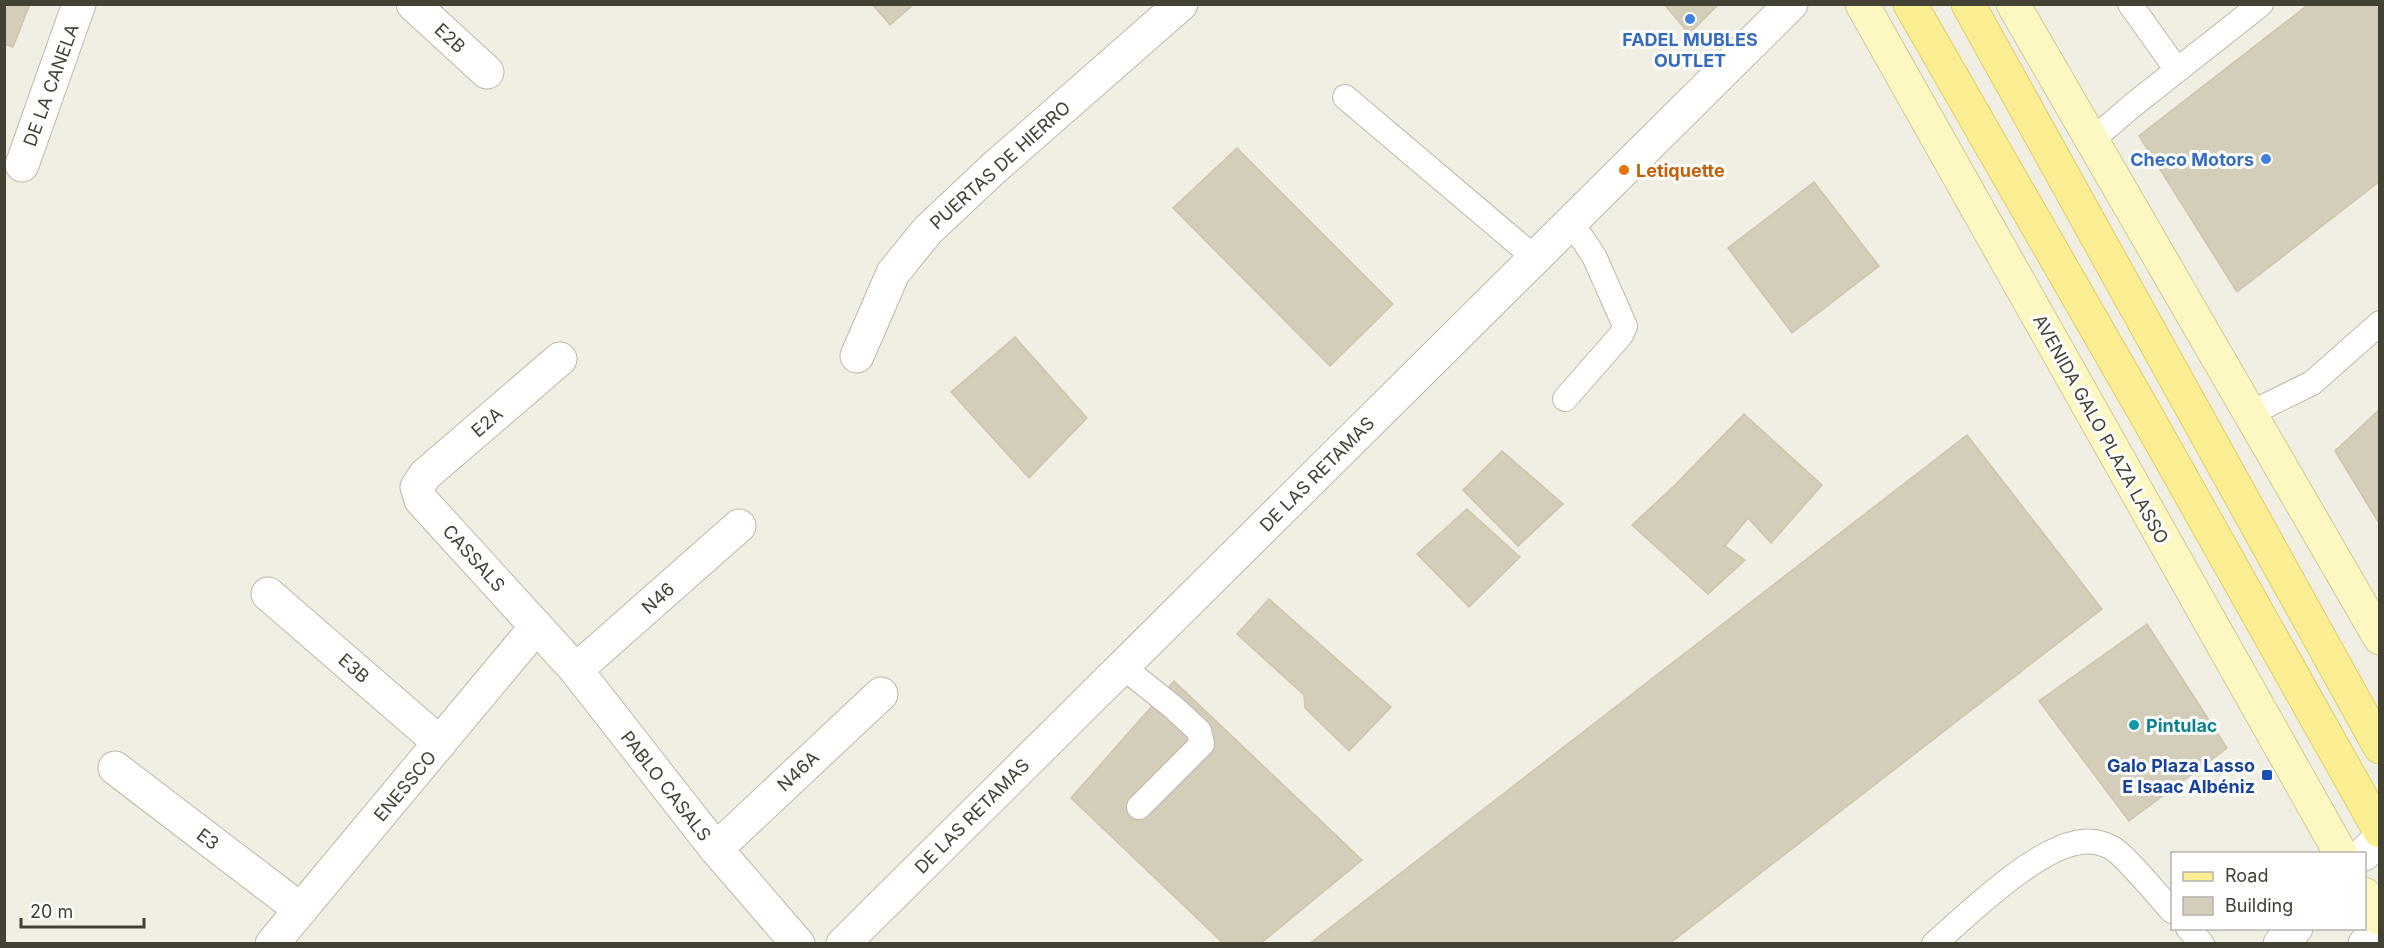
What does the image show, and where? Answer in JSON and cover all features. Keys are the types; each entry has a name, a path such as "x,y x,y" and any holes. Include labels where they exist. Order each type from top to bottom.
{"main road":[{"name":"AVENIDA GALO PLAZA LASSO","path":"1862,4 2340,852"},
{"path":"1910,4 2145,413 2379,831"},
{"path":"1968,4 2379,747"},
{"path":"2013,4 2379,638"},
{"path":"2366,897 2379,919"}],"street":[{"name":"DE LA CANELA","path":"22,165 79,4"},
{"name":"E2B","path":"413,4 487,72"},
{"name":"PUERTAS DE HIERRO","path":"857,356 893,273 928,230 994,168 1181,4"},
{"name":"DE LAS RETAMAS","path":"843,944 1791,4"},
{"name":"E2A","path":"417,487 425,475 560,359"},
{"name":"CASSALS","path":"417,487 421,500 536,627"},
{"name":"N46","path":"576,670 739,526"},
{"name":"E3B","path":"268,594 440,743"},
{"name":"PABLO CASALS","path":"536,627 576,670 716,849 798,944"},
{"name":"ENESSCO","path":"272,944 536,627"},
{"name":"N46A","path":"716,849 881,694"},
{"name":"E3","path":"115,768 301,910"},
{"path":"2366,852 2379,838"},
{"path":"2365,944 2379,929"},
{"path":"2280,944 2294,930"}],"lane":[{"path":"2130,4 2177,70"},
{"path":"2091,141 2261,4"},
{"path":"1345,97 1535,258"},
{"path":"1565,399 1621,335 1625,326 1594,256 1571,222"},
{"path":"2249,414 2312,383 2379,323"},
{"path":"1123,667 1173,706 1199,731 1202,744 1139,807"},
{"path":"1934,944 2005,883 2050,853 2076,843 2094,842 2114,849 2171,911"},
{"path":"2190,930 2202,944"}],"building":[{"path":"4,4 30,4 13,47 4,44"},
{"path":"872,4 914,4 890,25"},
{"name":"FADEL MUBLES OUTLET","path":"1664,4 1719,4 1689,34"},
{"name":"Checo Motors","path":"2309,4 2380,4 2380,181 2237,292 2139,136"},
{"path":"1237,148 1393,304 1330,366 1173,208"},
{"path":"1814,182 1879,266 1792,333 1728,248"},
{"path":"1015,337 1087,418 1029,478 951,392"},
{"path":"2380,409 2380,525 2335,451"},
{"path":"1744,414 1822,485 1771,543 1748,518 1725,546 1745,560 1708,594 1632,525 1675,485"},
{"path":"1967,435 2102,609 1669,944 1309,944"},
{"path":"1502,451 1563,504 1518,546 1463,490"},
{"path":"1467,509 1520,557 1469,607 1417,554"},
{"path":"1269,599 1391,707 1349,751 1305,708 1304,695 1237,634"},
{"name":"Pintulac","path":"2147,624 2227,748 2129,821 2039,701"},
{"path":"1174,681 1362,860 1260,944 1224,944 1071,798"}],"place":[{"name":"FADEL MUBLES OUTLET","path":"1690,19"},
{"name":"Checo Motors","path":"2266,159"},
{"name":"Letiquette","path":"1624,170"},
{"name":"Pintulac","path":"2134,725"},
{"name":"Galo Plaza Lasso E Isaac Albéniz","path":"2267,775"}]}
